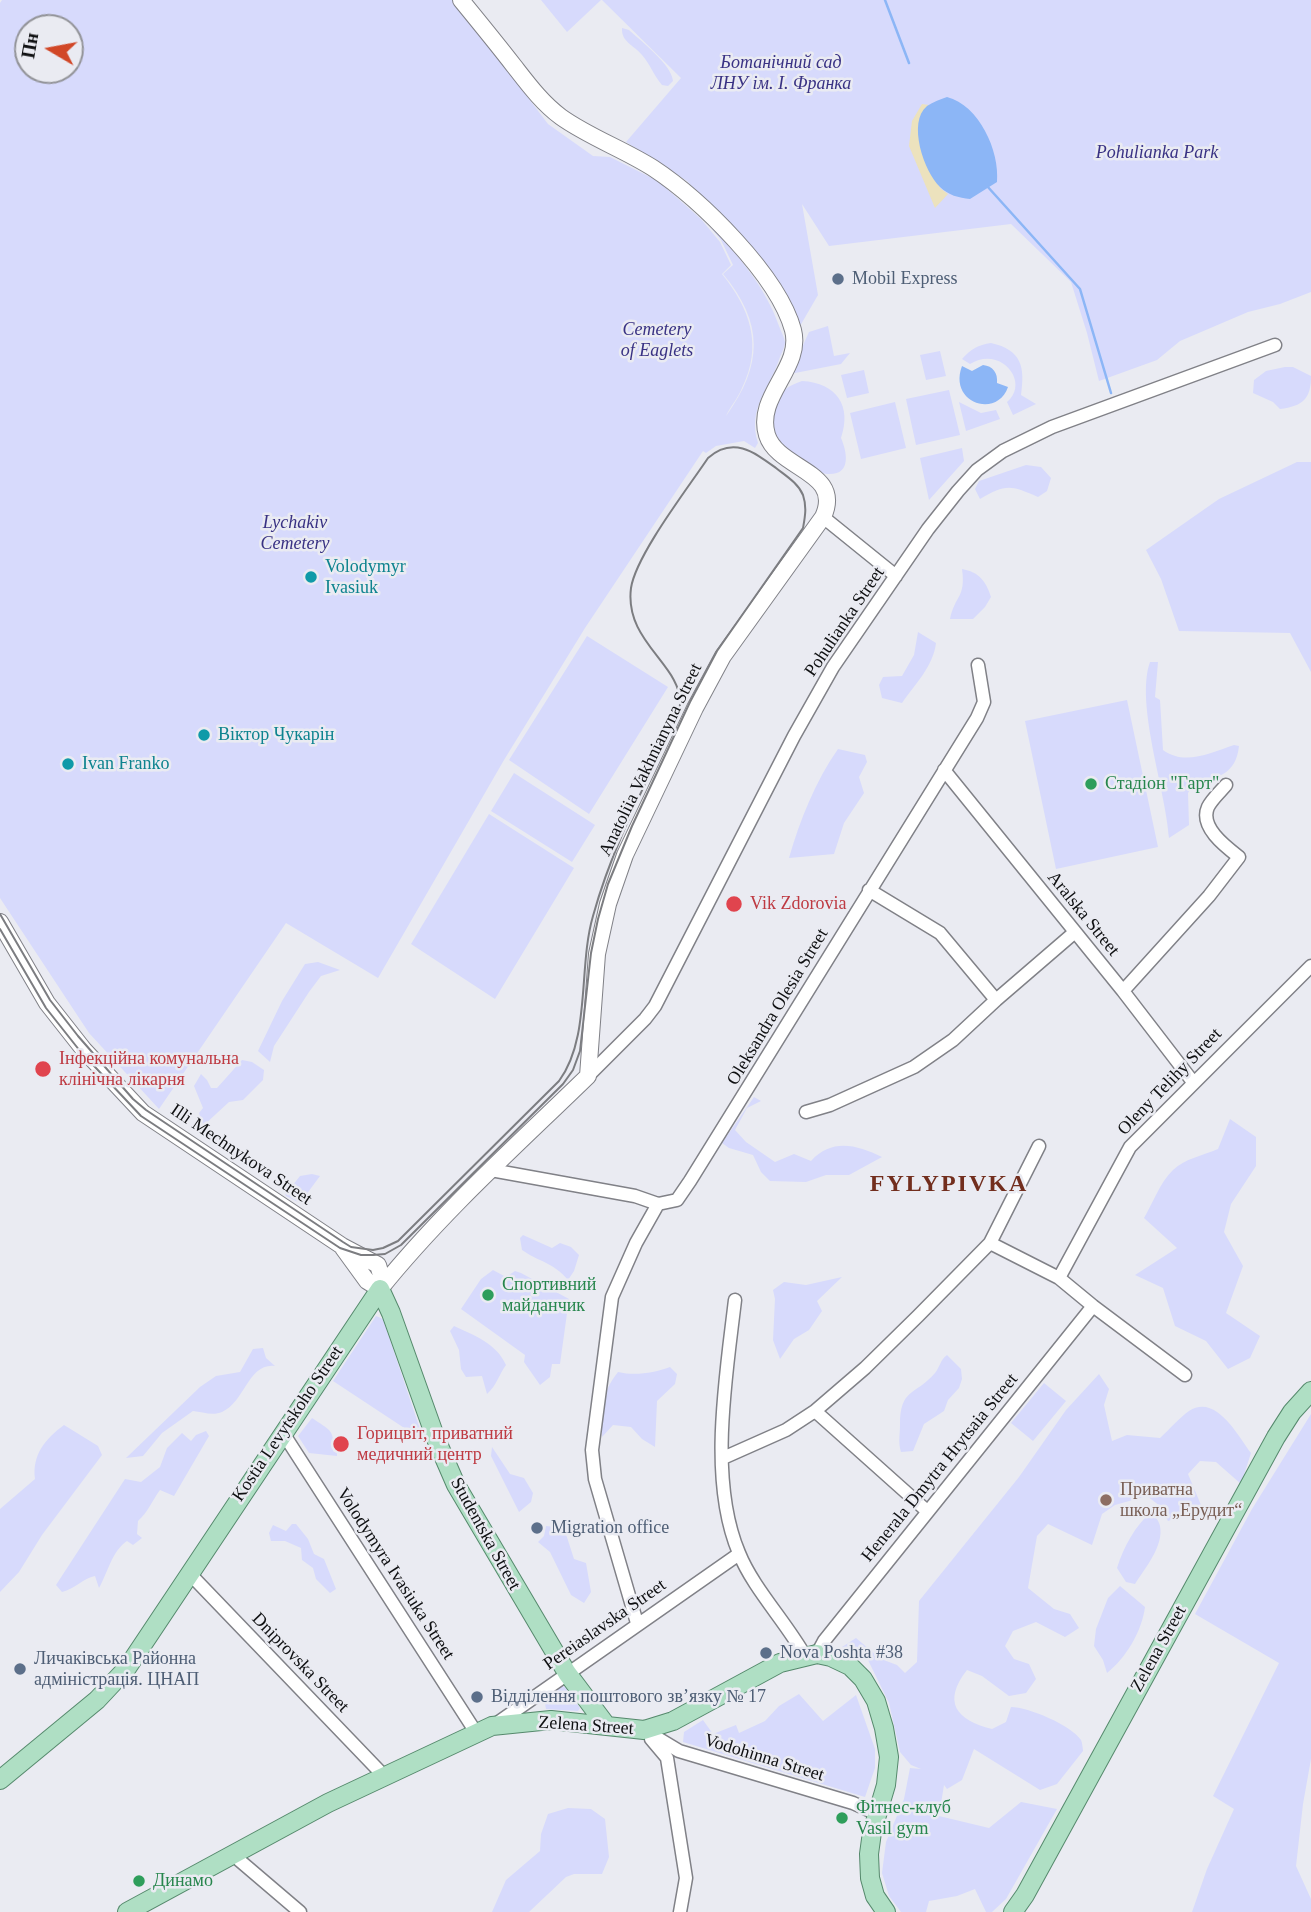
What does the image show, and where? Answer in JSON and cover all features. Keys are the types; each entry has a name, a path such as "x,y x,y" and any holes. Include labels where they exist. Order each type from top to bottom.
{"main road":[{"name":"Kostia Levytskoho Street","path":"0,1780 113,1684 190,1574 380,1289"},
{"name":"Studentska Street","path":"380,1289 436,1439 457,1485 568,1673 606,1724"},
{"name":"Zelena Street","path":"1013,1912 1025,1895 1276,1437 1292,1412 1311,1391"},
{"name":"Zelena Street","path":"127,1912 328,1803 485,1730 551,1720 644,1730 673,1721 780,1664 811,1655"},
{"path":"811,1655 831,1657 850,1666 863,1679 876,1701 884,1728 888,1758 886,1784 869,1854 870,1878 875,1896 886,1912"}],"street":[{"name":"Anatoliia Vakhnianyna Street","path":"461,0 539,97 561,116 654,169 705,209 755,263 783,307 794,337 789,363 767,407 764,421 766,434 774,448 821,483 828,492 828,505 823,517 723,656 695,708 625,855 608,904 597,954 588,1076"},
{"name":"Pohulianka Street","path":"588,1076 655,1006 794,736 834,667 896,576 958,491 977,470 1003,451 1063,423 1275,345"},
{"path":"823,517 896,576"},
{"name":"Oleksandra Olesia Street","path":"658,1204 677,1200 682,1193 977,718 984,702 978,665"},
{"name":"Aralska Street","path":"944,770 1124,991 1193,1082"},
{"path":"1124,991 1209,896 1239,857 1212,832 1207,820 1207,808 1226,785"},
{"path":"869,890 940,933 996,1000"},
{"name":"Illi Mechnykova Street","path":"0,922 55,1013 143,1113 342,1246 377,1265 381,1275 380,1289"},
{"path":"806,1112 830,1105 914,1067 953,1040 1075,932"},
{"name":"Oleny Telihy Street","path":"1059,1278 1130,1147 1311,966"},
{"name":"Kostia Levytskoho Street","path":"380,1289 402,1262 491,1170 588,1076"},
{"path":"723,1458 786,1430 815,1411 874,1359 990,1243 1039,1146"},
{"path":"491,1170 635,1196 658,1204 636,1243 612,1297 592,1450 595,1479 637,1623"},
{"path":"990,1243 1059,1278 1185,1374"},
{"path":"735,1300 723,1407 724,1504 739,1554 811,1655"},
{"name":"Henerala Dmytra Hrytsaia Street","path":"811,1655 1093,1306"},
{"path":"815,1411 927,1511"},
{"name":"Volodymyra Ivasiuka Street","path":"283,1433 485,1730"},
{"name":"Pereiaslavska Street","path":"485,1730 739,1554"},
{"name":"Dniprovska Street","path":"190,1574 385,1777"},
{"path":"644,1730 667,1758 687,1878 680,1912"},
{"name":"Vodohinna Street","path":"644,1730 679,1751 853,1804 877,1814"},
{"path":"234,1853 300,1912"}],"green space":[{"name":"Lychakiv Cemetery","path":"2,0 454,0 548,124 593,156 610,157 658,181 701,219 720,242 731,265 722,274 746,314 752,342 748,372 726,416 738,397 747,379 752,362 754,344 746,310 736,292 723,274 733,265 713,228 760,286 774,312 785,342 757,409 755,431 758,443 755,448 744,441 716,446 706,453 703,451 585,628 504,760 378,978 286,923 159,1109 89,1033 0,898 0,3"},
{"path":"541,0 601,0 567,32"},
{"name":"Pohulianka Park","path":"602,0 1311,0 1311,292 1248,312 1180,341 1157,360 1099,381 1071,282 1011,224 829,246 802,204 818,295 800,326 785,296 731,228 687,181 626,142 681,78"},
{"path":"622,28 629,30 662,61 673,81 668,86 662,85 645,59 626,40"},
{"path":"828,326 834,356 850,353 841,364 790,374 809,332"},
{"path":"991,343 1015,355 1021,368 1021,395 1036,404 1013,415 1007,402 1014,394 1016,385 1009,368 992,359 981,359 970,364 962,359 975,348"},
{"path":"940,351 946,376 926,380 920,355"},
{"path":"1293,367 1311,376 1311,384 1304,400 1295,406 1280,409 1273,402 1253,393 1254,380 1266,371"},
{"path":"864,370 869,393 847,398 841,375"},
{"path":"802,381 833,391 843,406 844,426 841,438 846,462 841,471 835,474 821,473 806,465 782,447 771,432 772,407 785,390"},
{"path":"949,390 960,435 916,445 906,399"},
{"path":"895,402 906,448 861,459 850,413"},
{"path":"959,402 981,413 996,410 1000,419 966,431"},
{"path":"962,448 964,461 929,500 920,458"},
{"path":"1297,462 1311,462 1311,672 1290,633 1179,631 1161,579 1146,550 1219,499"},
{"path":"1026,465 1041,467 1051,478 1047,491 1038,497 1008,488 980,499 975,489 979,481"},
{"path":"962,569 981,578 991,597 973,619 950,619 963,586"},
{"path":"918,632 936,643 927,668 902,703 882,698 879,685 883,677 902,676 914,655"},
{"path":"587,636 668,687 589,814 509,760"},
{"path":"1150,662 1158,662 1155,697 1160,700 1163,750 1171,755 1189,758 1234,745 1239,746 1230,769 1218,777 1194,784 1188,793 1189,825 1169,838 1146,700"},
{"name":"Стадіон \"Гарт\"","path":"1127,700 1158,847 1056,869 1025,721"},
{"path":"838,749 865,755 867,762 859,777 864,793 844,823 834,854 789,858 809,802"},
{"path":"514,773 595,825 572,862 491,811"},
{"path":"489,814 574,868 495,999 411,944"},
{"path":"318,962 340,970 321,976 274,1046 270,1062 258,1051 282,1001 305,964"},
{"path":"242,1060 252,1062 264,1070 263,1080 243,1100 229,1102 203,1126 199,1113 203,1108 194,1086 201,1074 211,1088 217,1088"},
{"path":"754,1097 761,1101 747,1108 735,1130 746,1142 775,1162 794,1154 811,1161 836,1146 863,1149 882,1157 849,1175 826,1175 806,1182 770,1181 761,1172 753,1155 729,1148 722,1143"},
{"path":"1230,1119 1256,1137 1256,1166 1231,1204 1224,1232 1243,1266 1226,1313 1260,1336 1250,1358 1228,1369 1206,1341 1175,1326 1163,1288 1135,1275 1177,1248 1144,1218 1160,1187 1178,1166 1218,1149"},
{"path":"300,1176 320,1176 300,1203 286,1196 282,1186 289,1190"},
{"path":"523,1235 552,1248 560,1243 571,1247 579,1255 568,1280 551,1266 522,1250 520,1238"},
{"path":"493,1270 506,1277 515,1271 521,1273 569,1299 560,1364 552,1364 550,1377 540,1385 524,1362 525,1355 461,1309 481,1279"},
{"path":"842,1277 817,1301 822,1311 809,1330 794,1339 780,1359 773,1340 773,1290 784,1282 806,1285"},
{"path":"376,1316 383,1319 424,1441 333,1381"},
{"path":"454,1326 491,1346 506,1365 487,1394 482,1376 466,1377 461,1369 459,1350 450,1331"},
{"path":"263,1348 266,1358 275,1366 266,1367 252,1377 230,1407 215,1414 193,1411 162,1433 143,1456 126,1458 200,1387 216,1376 240,1372 253,1349"},
{"path":"947,1355 961,1369 959,1388 948,1400 944,1411 924,1424 913,1451 901,1452 899,1439 903,1404 910,1394 935,1373"},
{"path":"670,1367 677,1374 675,1384 657,1401 655,1447 642,1439 631,1427 613,1425 602,1437 605,1395 618,1372 644,1373"},
{"path":"1099,1374 1109,1389 1104,1405 1112,1441 1127,1435 1160,1438 1189,1411 1199,1407 1208,1408 1217,1412 1233,1427 1251,1453 1241,1484 1216,1462 1200,1461 1188,1474 1201,1505 1199,1521 1183,1516 1168,1521 1160,1506 1147,1496 1115,1505 1102,1514 1092,1545 1048,1524 1037,1536 1028,1588 1054,1609 1070,1614 1079,1628 1065,1637 1036,1622 1013,1631 1005,1646 1014,1659 1029,1664 1036,1679 1026,1693 1009,1696 982,1676 967,1670 959,1681 954,1700 962,1715 992,1729 1006,1722 1011,1707 1038,1713 1076,1734 1081,1740 1083,1751 1057,1784 1040,1790 974,1749 962,1780 947,1789 944,1785 939,1816 989,1828 1021,1802 1057,1809 1006,1899 992,1912 986,1912 975,1889 957,1896 929,1901 926,1912 901,1912 889,1896 882,1873 886,1842 904,1799 910,1768 921,1769 911,1765 900,1752 889,1703 867,1658 842,1647 856,1638 881,1659 897,1665 905,1673 917,1662 919,1601 1019,1477 1066,1410"},
{"path":"1044,1383 1066,1401 1033,1441 1011,1423"},
{"path":"1311,1414 1311,1759 1296,1866 1311,1899 1311,1912 1192,1912 1207,1869 1234,1809 1213,1796 1279,1663 1195,1614 1252,1509"},
{"path":"312,1418 332,1434 333,1451 337,1456 309,1453 298,1436"},
{"path":"64,1425 98,1446 102,1455 42,1535 19,1572 0,1592 0,1509 35,1479 36,1462 41,1448"},
{"path":"206,1431 209,1436 174,1496 160,1490 138,1521 137,1534 142,1538 133,1545 127,1541 122,1545 99,1588 95,1576 62,1592 56,1585 125,1479 141,1482 160,1467 167,1448 182,1433 191,1441 196,1435"},
{"path":"492,1447 510,1474 524,1478 533,1493 531,1502 519,1512 491,1456"},
{"path":"1152,1511 1160,1526 1159,1541 1135,1584 1126,1582 1117,1568 1135,1530"},
{"path":"292,1524 296,1524 308,1539 314,1554 324,1559 336,1589 330,1593 316,1579 313,1568 302,1560 301,1548 285,1541 271,1541 269,1533 273,1525 286,1531"},
{"path":"546,1526 564,1528 574,1559 586,1563 591,1592 584,1603 571,1595 550,1552 538,1542 544,1536"},
{"path":"1120,1586 1145,1607 1132,1643 1121,1660 1107,1673 1094,1646 1096,1629 1108,1598"},
{"path":"561,1686 565,1687 580,1708 578,1711 546,1709 544,1699"},
{"path":"799,1694 823,1721 856,1695 875,1749 875,1768 865,1797 683,1742 684,1732 703,1720 713,1734 736,1725 739,1733 765,1721 779,1706"},
{"path":"568,1808 591,1809 605,1819 609,1857 602,1874 574,1874 566,1877 529,1912 492,1912 506,1880 540,1851 541,1834 548,1814"}],"sand":[{"path":"922,104 929,105 926,107 940,188 948,194 935,208 909,146 912,121"}],"water":[{"path":"947,97 969,109 978,119 995,157 997,182 970,199 954,196 940,187 928,170 920,147 918,123 921,113 927,106"},
{"path":"983,365 994,371 997,383 1008,387 1002,397 985,404 968,397 962,389 960,379 962,366 972,371"}],"waterway":[{"path":"885,0 909,63"},
{"path":"987,186 1080,289 1111,393"}],"tram line":[{"path":"0,914 50,1000 78,1036 133,1099 146,1110 351,1247 373,1250 398,1241 559,1081 569,1064 580,1023 589,936 601,890 620,840 680,708 678,690 672,677 644,638 631,607 631,588 642,558 708,458 717,451 735,447 751,452 788,477 801,491 805,508 803,528 717,651 690,702 608,884 591,953 580,1051 573,1070 563,1084 401,1245 385,1254 361,1255 340,1248 141,1116 80,1051 46,1008 0,929"}],"place":[{"name":"Mobil Express","path":"838,279"},
{"name":"Volodymyr Ivasiuk","path":"311,577"},
{"name":"Віктор Чукарін","path":"204,735"},
{"name":"Ivan Franko","path":"68,764"},
{"name":"Стадіон \"Гарт\"","path":"1091,784"},
{"name":"Vik Zdorovia","path":"734,904"},
{"name":"Інфекційна комунальна клінічна лікарня","path":"43,1069"},
{"name":"Спортивний майданчик","path":"488,1295"},
{"name":"Горицвіт, приватний медичний центр","path":"341,1444"},
{"name":"Приватна школа „Ерудит“","path":"1106,1500"},
{"name":"Migration office","path":"537,1528"},
{"name":"Nova Poshta #38","path":"766,1653"},
{"name":"Личаківська Районна адміністрація. ЦНАП","path":"20,1669"},
{"name":"Відділення поштового зв’язку № 17","path":"477,1697"},
{"name":"Фітнес-клуб Vasil gym","path":"842,1818"},
{"name":"Динамо","path":"139,1881"}],"district":[{"name":"FYLYPIVKA","path":"949,1185"}],"park label":[{"name":"Ботанічний сад ЛНУ ім. І. Франка","path":"781,73"},
{"name":"Cemetery of Eaglets","path":"657,340"}]}
